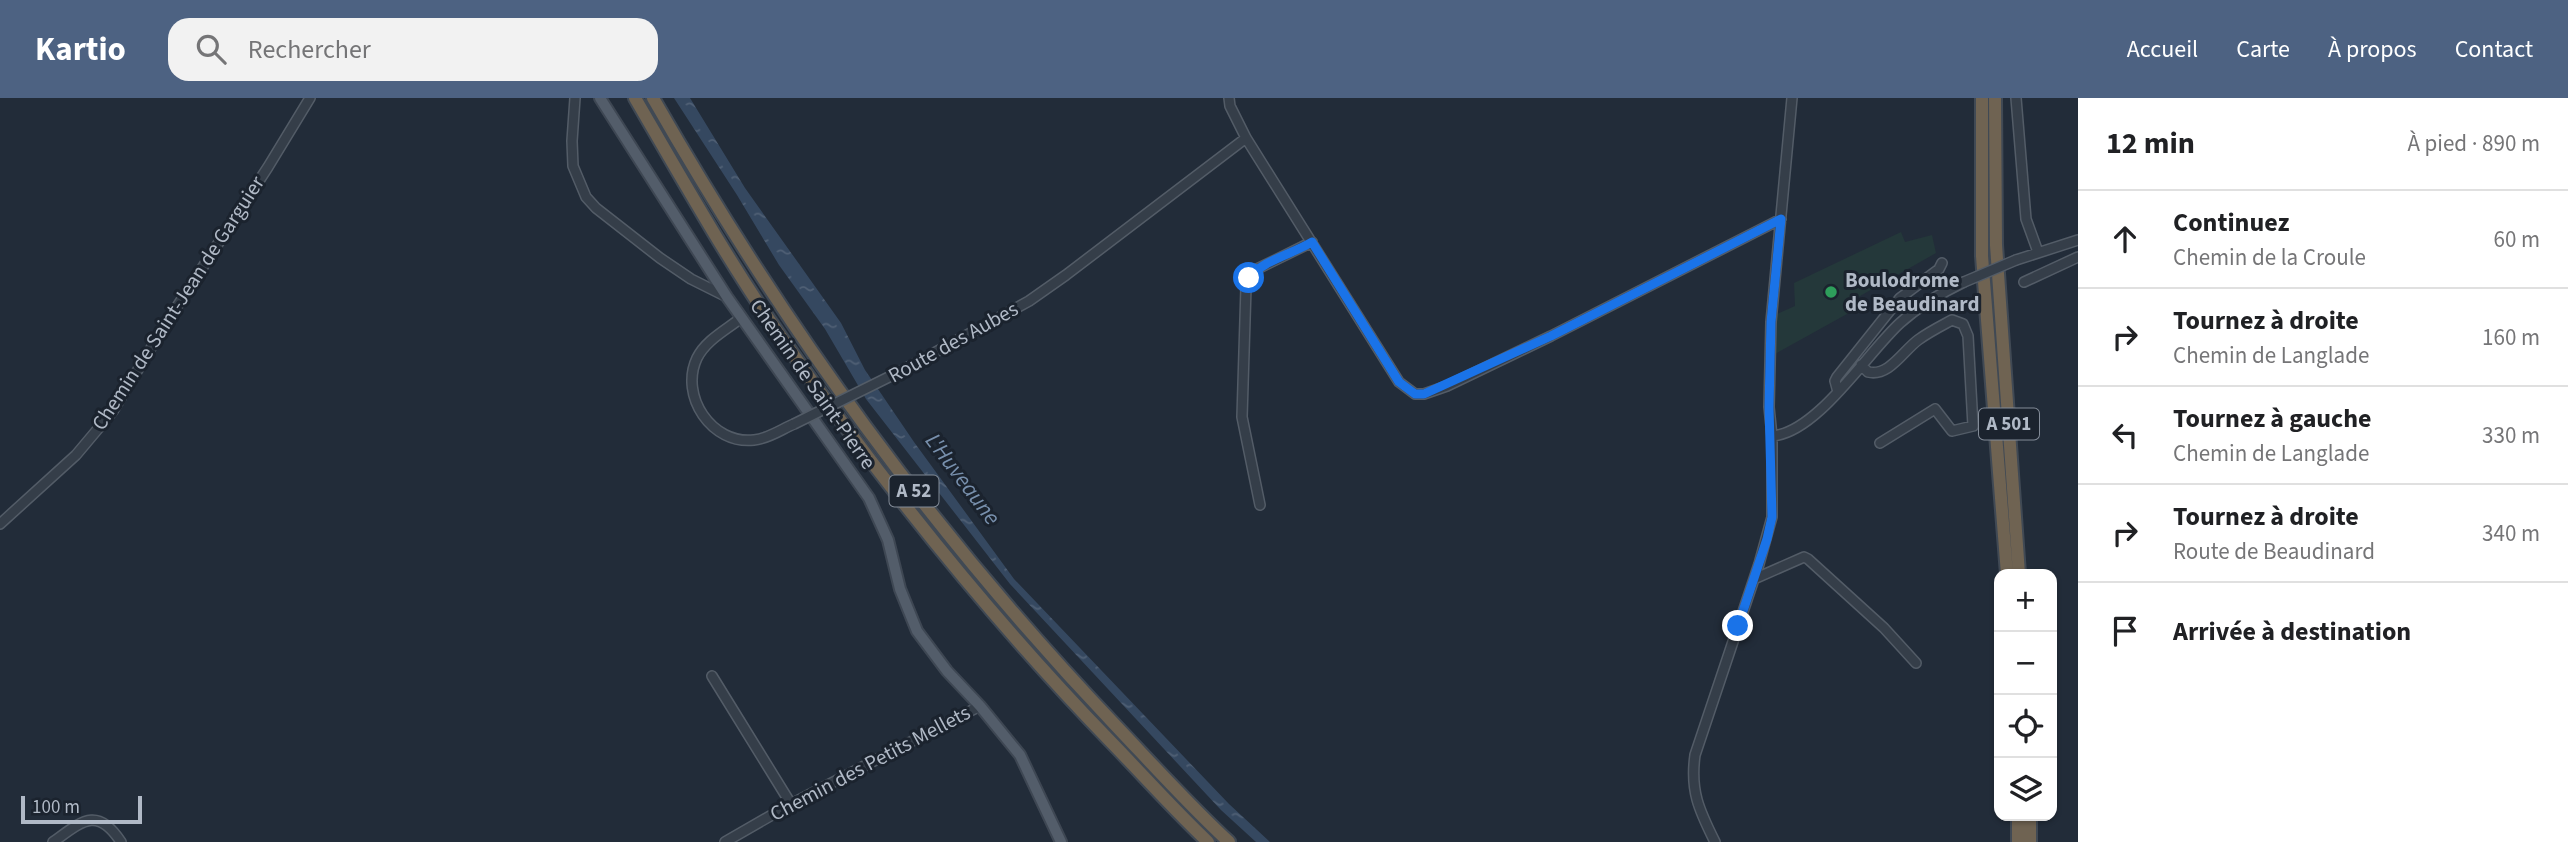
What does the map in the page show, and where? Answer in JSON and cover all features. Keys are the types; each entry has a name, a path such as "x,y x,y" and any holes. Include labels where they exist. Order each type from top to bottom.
{"highway":[{"name":"A 52","path":"635,98 699,209 765,312 855,440 965,579 1061,690 1208,842"},
{"name":"A 52","path":"653,98 711,199 793,327 866,429 974,568 1062,669 1229,842"},
{"name":"A 501","path":"1982,98 1982,256 2007,569"},
{"name":"A 501","path":"1995,98 1996,245 2019,569"},
{"path":"2018,821 2018,842"},
{"path":"2030,821 2030,842"}],"main road":[{"name":"Chemin de Saint-Pierre","path":"600,98 741,318 869,498 888,540 900,589 917,631 947,671 1020,755 1061,842"}],"street":[{"name":"Chemin de Saint-Jean de Garguier","path":"0,524 76,455 113,411 310,98"},
{"path":"575,98 573,166 586,197 596,208 680,272 727,297"},
{"path":"1229,98 1230,106 1247,138 1399,382 1415,394 1424,394 1551,336 1781,219"},
{"path":"1715,842 1695,797 1692,776 1695,755 1772,517 1772,436 1769,407 1771,322 1792,98"},
{"path":"2016,98 2026,219 2038,252"},
{"name":"Route des Aubes","path":"741,318 710,341 697,358 691,383 697,403 711,425 731,438 756,440 901,371 1029,301 1247,138"},
{"path":"1772,436 1783,435 1800,425 1838,392 1909,316 1940,294 2016,260 2078,240"},
{"path":"1260,505 1242,417 1247,287 1255,270 1312,242"},
{"path":"2024,282 2078,257"},
{"path":"1838,392 1835,381 1837,377 1873,329 1900,298 1939,269 1942,263"},
{"path":"1861,365 1868,372 1878,373 1890,366 1917,340 1952,320 1963,324 1968,336 1973,426 1970,429 1952,431 1936,409 1880,443"},
{"path":"1754,579 1804,557 1808,559 1884,628 1916,663"},
{"path":"712,676 790,804"},
{"name":"Chemin des Petits Mellets","path":"725,842 790,804 980,706"},
{"path":"53,842 82,822 94,819 106,822 121,842"}],"green space":[{"name":"Boulodrome de Beaudinard","path":"1901,232 1905,242 1932,235 1936,253 1853,300 1856,309 1775,354 1777,314 1795,306 1794,283"}],"water":[{"path":"674,98 690,98 745,188 841,323 865,370 1014,579 1229,804 1270,842 1256,842 1221,810 1010,584 866,399 825,329 779,265"}],"place":[{"name":"Boulodrome de Beaudinard","path":"1831,292"}],"route":[{"path":"1249,278 1255,270 1312,242 1399,382 1406,390 1424,394 1447,386 1551,336 1781,219 1771,322 1769,407 1772,436 1772,517 1738,626"}],"water label":[{"name":"L'Huveaune","path":"963,479"}]}
